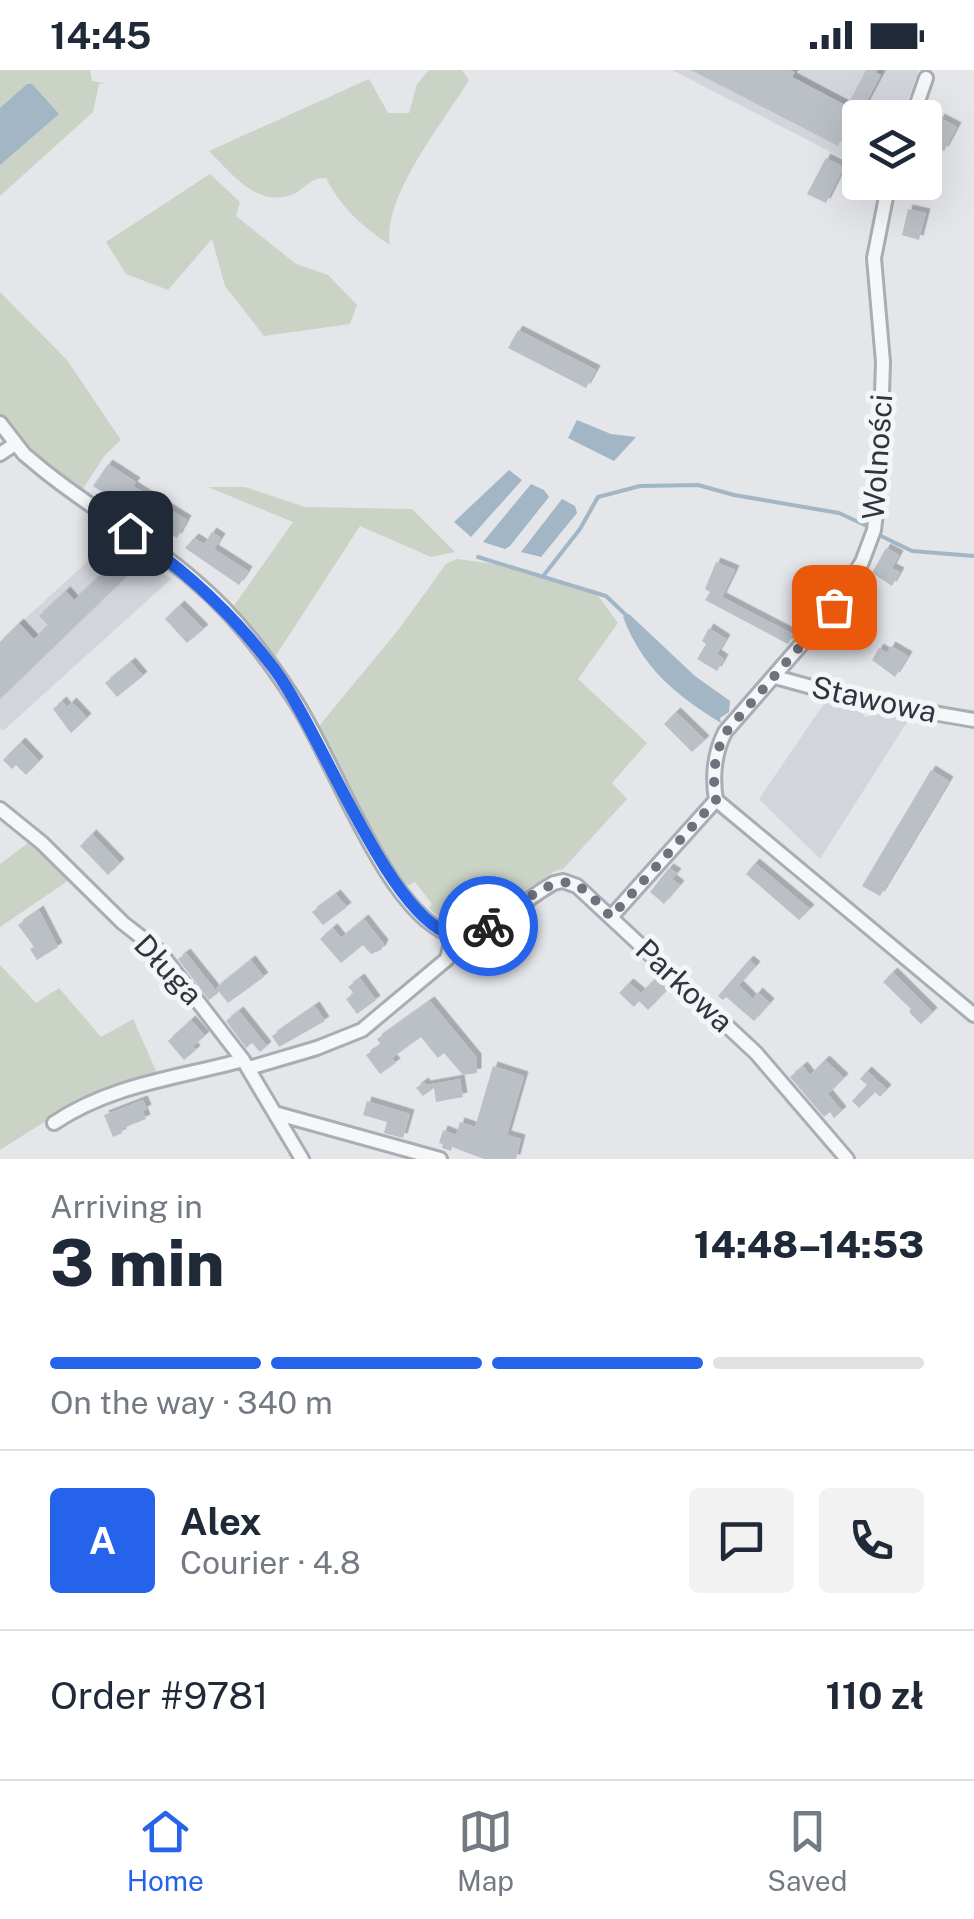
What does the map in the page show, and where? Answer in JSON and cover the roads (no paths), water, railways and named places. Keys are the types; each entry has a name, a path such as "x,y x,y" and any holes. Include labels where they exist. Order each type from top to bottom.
{"street":[{"path":"918,100 926,78"},
{"name":"Wolności","path":"716,800 713,781 722,739 834,607 862,562 874,530 883,362 874,258 885,200"},
{"path":"0,423 15,444 62,485 194,579 228,614 297,703 394,881 423,917 452,935 447,959 362,1030 317,1048 119,1090 80,1107 54,1124"},
{"path":"0,454 15,444"},
{"name":"Stawowa","path":"776,676 863,701 974,720"},
{"path":"611,917 716,800 974,1014"},
{"name":"Długa","path":"0,809 160,951 246,1064 302,1159"},
{"name":"Parkowa","path":"452,935 478,932 544,888 562,881 577,886 756,1054 847,1159"},
{"path":"278,1114 440,1159"}],"water":[{"path":"32,84 59,114 0,165 0,108"},
{"path":"577,420 611,434 636,437 614,461 568,438"},
{"path":"509,470 522,480 471,537 454,522"},
{"path":"531,484 549,497 510,546 505,549 483,542"},
{"path":"562,499 575,506 577,513 541,557 521,552"},
{"path":"629,614 695,676 730,701 729,712 720,718 721,723 675,691 651,666 623,617"}],"waterway":[{"path":"544,575 580,529 598,497 640,486 698,485 839,513 869,527"},
{"path":"879,535 912,551 974,556"},
{"path":"478,557 606,596 626,615"}]}
